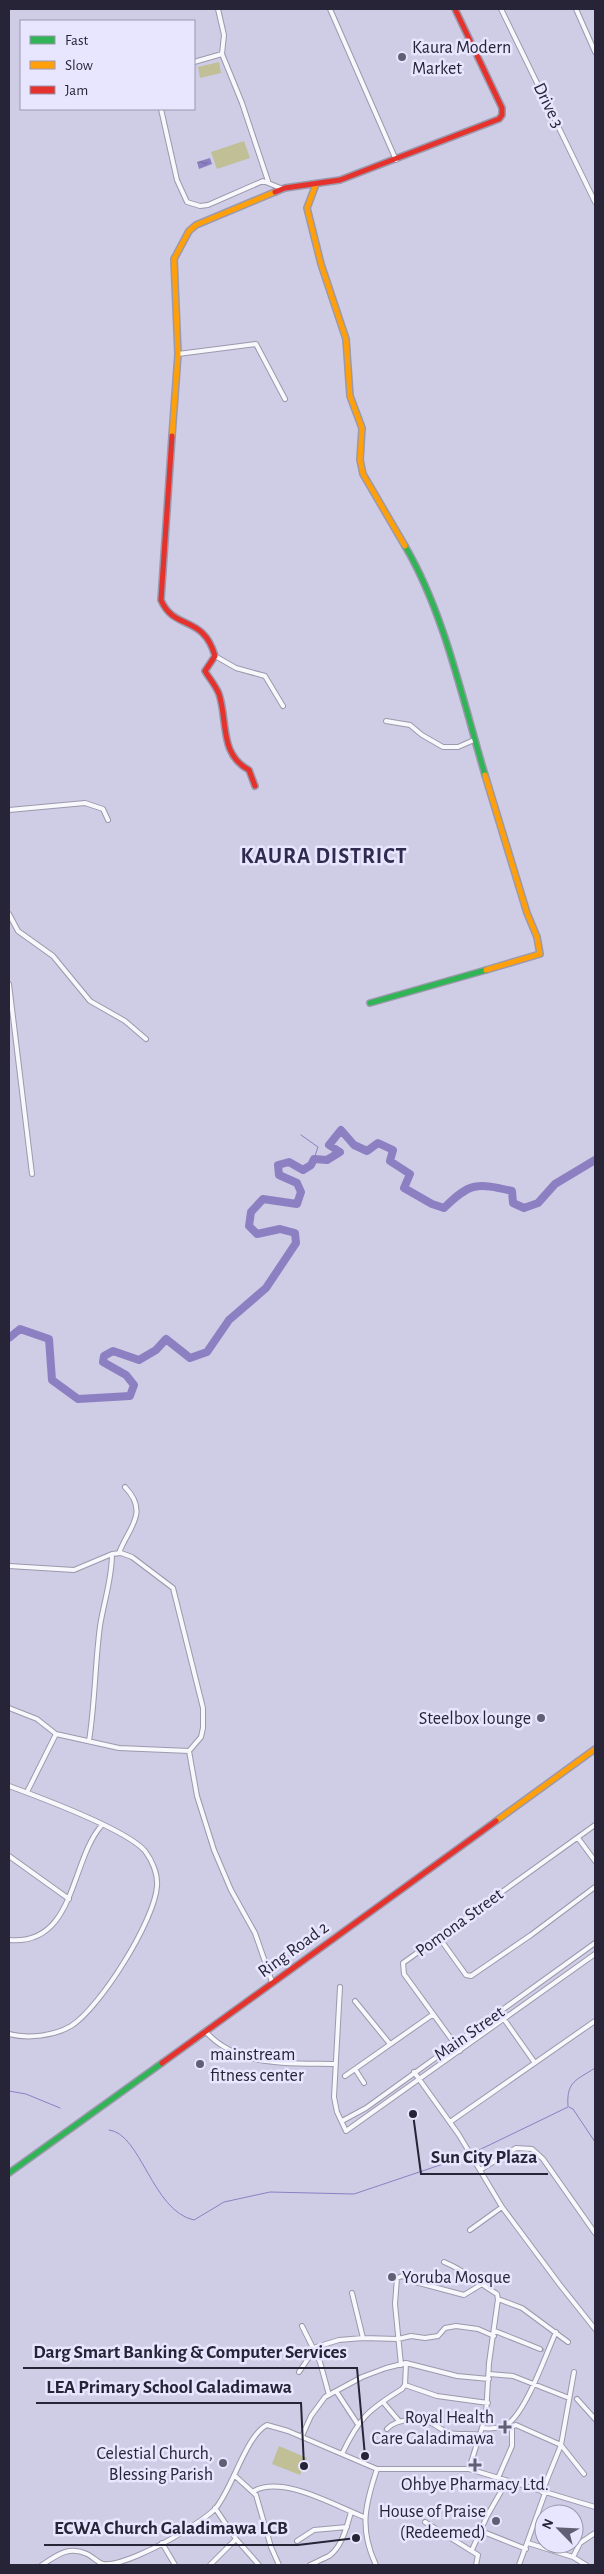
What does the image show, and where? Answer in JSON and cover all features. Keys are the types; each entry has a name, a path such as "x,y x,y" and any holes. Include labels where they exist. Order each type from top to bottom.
{"street":[{"path":"218,9 224,35 222,54 242,103 268,181"},
{"path":"330,9 396,160"},
{"path":"255,786 248,770 238,764 232,754 222,720 219,694 205,671 205,668 215,656 214,644 206,633 170,614 162,606 161,600 178,354 174,259 183,240 196,225 283,189 340,180 499,119 502,115 502,108 455,9"},
{"name":"Drive 3","path":"502,9 595,202"},
{"path":"576,9 595,52"},
{"path":"195,62 222,54"},
{"path":"161,110 177,180 187,202 200,206 208,205 263,181 268,181 283,189"},
{"path":"316,184 307,208 321,264 346,339 350,396 362,428 360,460 363,474 421,572 442,633 527,913 537,937 540,954 370,1003"},
{"path":"178,354 256,344 285,399"},
{"path":"215,656 236,668 265,676 283,706"},
{"path":"386,721 410,725 422,735 443,747 458,747 474,740"},
{"path":"9,810 85,803 103,809 108,820"},
{"path":"9,914 18,931 53,956 90,1001 124,1021 146,1039"},
{"path":"9,984 32,1174"},
{"path":"119,1553 136,1519 133,1497 125,1486"},
{"path":"9,1566 74,1570 112,1554 119,1553 132,1557 173,1588 203,1708 204,1728 200,1737 189,1751 202,1817 231,1890 255,1933 272,1982"},
{"path":"89,1741 95,1701 100,1627 112,1573 112,1554"},
{"path":"9,1708 37,1719 56,1734 119,1748 189,1751"},
{"path":"27,1792 56,1734"},
{"name":"Ring Road 2","path":"9,2173 595,1749"},
{"path":"9,1786 102,1825 135,1842 145,1851 156,1873 158,1885 155,1900 143,1932 88,2012 63,2030 19,2037 9,2034"},
{"path":"9,1940 28,1940 39,1936 52,1922 69,1899 92,1838 102,1825"},
{"name":"Pomona Street","path":"460,2051 404,1974 402,1966 438,1936 595,1825"},
{"path":"578,1838 595,1862"},
{"path":"9,1856 69,1899"},
{"path":"438,1936 466,1975 472,1976 595,1887"},
{"name":"Main Street","path":"595,1943 366,2108 342,2121 346,2131 595,1954"},
{"path":"340,1987 334,2097 342,2121"},
{"path":"356,2001 390,2044"},
{"path":"499,2012 535,2064"},
{"path":"345,2076 432,2015"},
{"path":"450,2122 595,2021"},
{"path":"205,2031 221,2046 249,2058 274,2062 335,2064"},
{"path":"355,2069 364,2083"},
{"path":"414,2072 450,2122 502,2207 595,2329"},
{"path":"393,2087 398,2094"},
{"path":"366,2108 370,2114"},
{"path":"480,2170 516,2148 526,2147 532,2149 595,2233"},
{"path":"470,2230 502,2207"},
{"path":"444,2262 457,2267 497,2294 498,2298 489,2374 488,2403 470,2469"},
{"path":"401,2365 395,2283 399,2276 464,2295 482,2284"},
{"path":"352,2293 363,2338"},
{"path":"498,2298 522,2308 545,2327 556,2332 568,2342"},
{"path":"302,2326 323,2369 328,2395"},
{"path":"299,2372 313,2350 330,2342 363,2338 398,2339 438,2336 445,2328 456,2326 478,2329 544,2350"},
{"path":"498,2478 512,2446 513,2424 533,2383 544,2350 556,2332"},
{"path":"302,2436 311,2416 328,2395 362,2377 406,2363 457,2376 489,2379"},
{"path":"342,2454 357,2423 373,2408 405,2385 406,2363"},
{"path":"519,2565 561,2445 574,2372"},
{"path":"489,2374 512,2376 569,2398"},
{"path":"405,2385 437,2396 488,2403"},
{"path":"336,2391 357,2423"},
{"path":"577,2399 595,2419"},
{"path":"383,2402 399,2421"},
{"path":"387,2429 393,2423 399,2421 426,2422 446,2432 480,2435"},
{"path":"482,2428 513,2424 561,2445 584,2474"},
{"path":"42,2565 62,2552 69,2550 87,2554 103,2565 137,2556 162,2543 215,2508 254,2438 264,2426 271,2425 302,2436 377,2469 470,2469 595,2507"},
{"path":"376,2565 368,2542 364,2516 377,2469"},
{"path":"234,2475 254,2491 271,2548 280,2565"},
{"path":"472,2550 507,2481"},
{"path":"254,2491 266,2487 286,2486 364,2516"},
{"path":"215,2508 236,2539 259,2565"},
{"path":"310,2565 330,2555 347,2527 351,2512"},
{"path":"425,2522 478,2555 476,2565"},
{"path":"296,2541 314,2530 347,2527"},
{"path":"481,2530 526,2549"},
{"path":"573,2557 580,2544 595,2533"},
{"path":"210,2565 236,2539"},
{"path":"162,2543 175,2565"},
{"path":"528,2543 573,2557 586,2565"}],"green space":[{"path":"219,62 221,73 200,78 198,67"},
{"path":"244,141 250,158 217,169 211,152"},
{"path":"279,2446 307,2458 300,2475 272,2464"}],"water":[{"path":"210,158 212,164 199,169 197,162"}],"waterway":[{"path":"9,1338 20,1329 49,1339 52,1380 78,1399 130,1396 134,1385 126,1375 103,1362 104,1356 113,1351 139,1360 156,1350 166,1339 190,1358 207,1352 229,1320 266,1288 296,1243 295,1233 280,1229 257,1234 249,1226 251,1212 263,1199 297,1204 301,1192 297,1183 279,1175 278,1165 289,1162 303,1170 311,1165 314,1159 327,1160 340,1152 329,1145 341,1130 354,1145 367,1151 378,1143 393,1150 390,1161 410,1174 404,1188 432,1204 444,1208 461,1193 468,1189 482,1186 512,1191 513,1203 524,1208 538,1203 555,1184 595,1160"},
{"path":"301,1135 318,1147 314,1159"},
{"path":"568,2106 571,2086 595,2068"},
{"path":"9,2091 26,2094 60,2108"},
{"path":"477,2151 568,2107"},
{"path":"569,2107 573,2109 595,2142"},
{"path":"109,2130 120,2134 130,2144 168,2203 180,2214 194,2220 224,2202 270,2192 354,2194 464,2157"}],"tunnel":[{"path":"540,2349 545,2351"}],"traffic: fast":[{"path":"405,546 419,572 442,628 485,775"},
{"path":"370,1003 486,970"},
{"path":"9,2173 162,2063"}],"traffic: slow":[{"path":"316,184 307,208 321,264 346,339 350,396 362,428 360,460 363,474 405,546"},
{"path":"172,436 178,354 174,259 189,231 196,225 275,192"},
{"path":"485,775 527,913 537,937 540,954 486,970"},
{"path":"496,1821 595,1749"}],"traffic: jam":[{"path":"275,192 285,188 340,180 499,119 502,115 502,108 455,9"},
{"path":"172,436 161,600 173,616 196,628 210,643 215,656 205,671 219,694 229,746 239,763 249,770 255,786"},
{"path":"162,2063 496,1821"}],"place":[{"name":"Kaura Modern Market","path":"402,57"},
{"name":"Steelbox lounge","path":"541,1718"},
{"name":"mainstream fitness center","path":"200,2064"},
{"name":"Sun City Plaza","path":"413,2114"},
{"name":"Yoruba Mosque","path":"392,2277"},
{"name":"Royal Health Care Galadimawa","path":"505,2427"},
{"name":"Darg Smart Banking & Computer Services","path":"365,2456"},
{"name":"Celestial Church, Blessing Parish","path":"223,2463"},
{"name":"Ohbye Pharmacy Ltd.","path":"475,2465"},
{"name":"LEA Primary School Galadimawa","path":"304,2466"},
{"name":"House of Praise (Redeemed)","path":"496,2521"},
{"name":"ECWA Church Galadimawa LCB","path":"356,2538"}],"district":[{"name":"KAURA DISTRICT","path":"324,855"}]}
